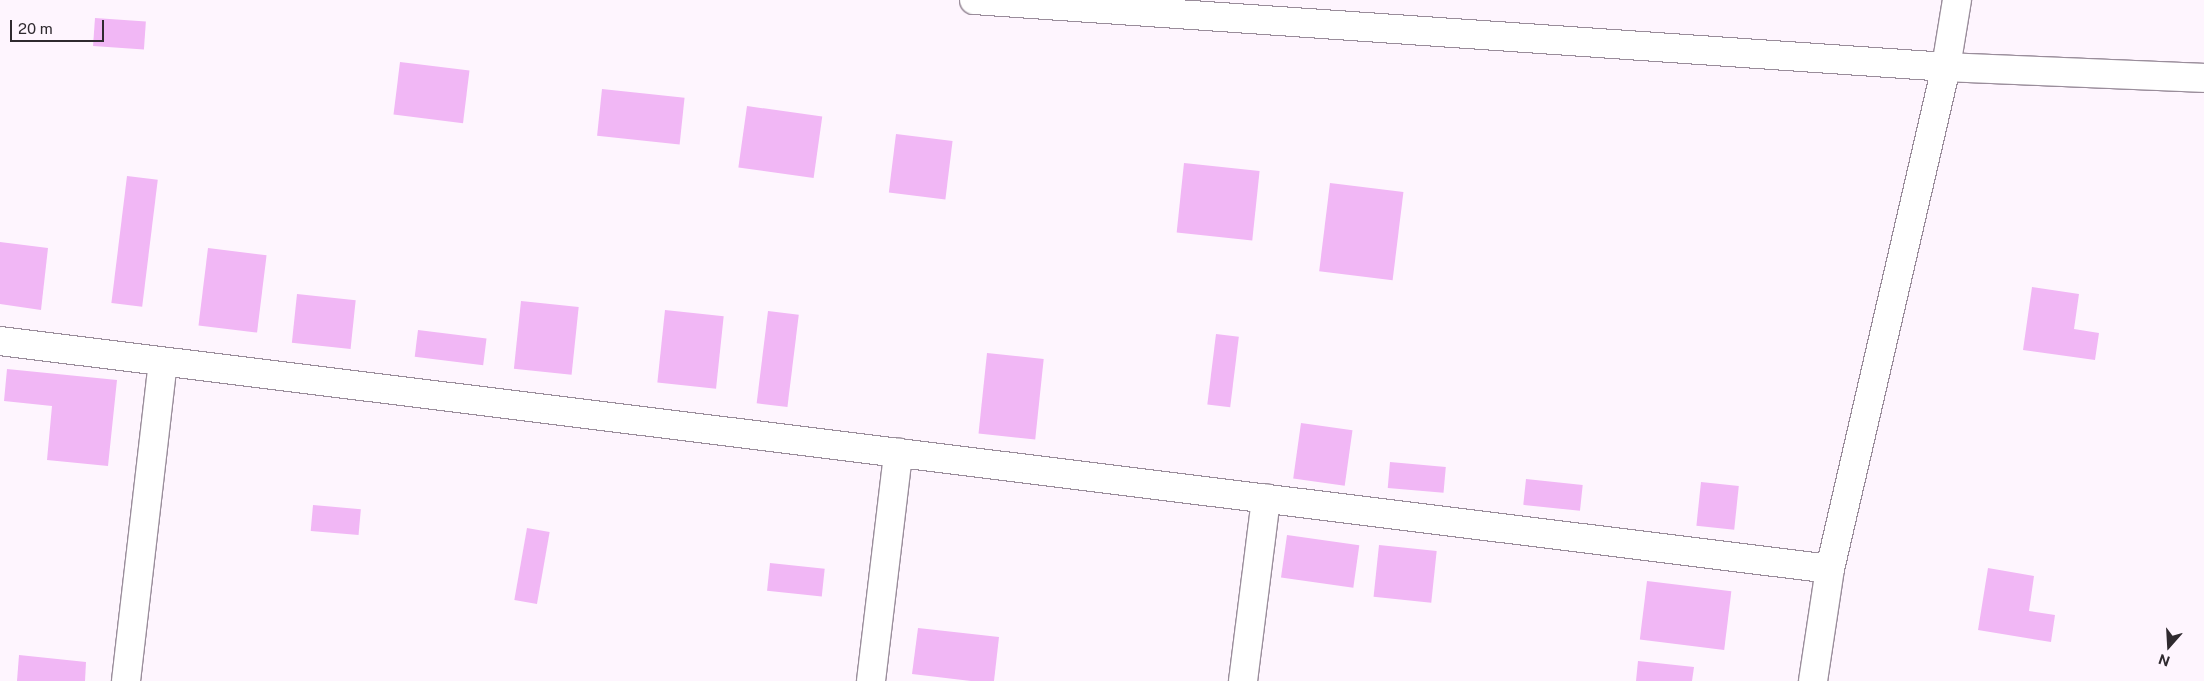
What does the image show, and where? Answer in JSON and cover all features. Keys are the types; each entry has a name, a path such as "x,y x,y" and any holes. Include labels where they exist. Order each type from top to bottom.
{"street":[{"path":"974,0 1946,67 2204,78"},
{"path":"1812,681 1830,569 1946,67 1957,0"},
{"path":"0,341 1830,569"},
{"path":"126,681 162,362"},
{"path":"871,681 898,453"},
{"path":"1244,681 1266,498"}],"building":[{"path":"95,18 146,22 144,49 93,46"},
{"path":"400,62 469,71 463,123 394,115"},
{"path":"602,89 685,98 680,144 597,136"},
{"path":"747,106 822,117 814,178 738,167"},
{"path":"896,134 953,141 945,200 889,193"},
{"path":"1184,163 1260,171 1252,241 1177,233"},
{"path":"127,176 158,180 142,307 111,303"},
{"path":"1330,183 1403,192 1393,280 1319,271"},
{"path":"0,242 48,248 41,310 0,304"},
{"path":"208,248 267,255 257,333 198,325"},
{"path":"2032,287 2079,294 2074,329 2099,333 2095,360 2023,350"},
{"path":"297,294 356,300 351,349 292,343"},
{"path":"521,301 579,307 572,375 514,369"},
{"path":"665,310 724,316 716,389 657,383"},
{"path":"768,311 799,315 787,407 757,403"},
{"path":"418,330 486,338 483,365 415,357"},
{"path":"1216,334 1239,337 1230,407 1207,404"},
{"path":"987,353 1044,359 1035,440 979,434"},
{"path":"7,369 117,380 108,466 47,460 52,406 4,401"},
{"path":"1301,423 1352,430 1345,486 1293,478"},
{"path":"1390,462 1446,467 1444,493 1388,488"},
{"path":"1526,479 1583,485 1580,511 1523,505"},
{"path":"1701,482 1739,486 1734,530 1696,526"},
{"path":"313,505 361,509 359,535 311,531"},
{"path":"527,528 550,532 537,604 514,600"},
{"path":"1287,535 1359,545 1353,588 1281,578"},
{"path":"1379,545 1437,551 1431,603 1374,597"},
{"path":"770,563 825,569 822,597 767,591"},
{"path":"1988,568 2034,576 2029,611 2055,615 2051,642 1978,630"},
{"path":"1647,581 1731,591 1724,650 1640,640"},
{"path":"918,628 999,637 994,681 971,681 912,674"},
{"path":"19,655 86,662 85,681 17,681"},
{"path":"1638,661 1694,667 1692,681 1636,681"}]}
